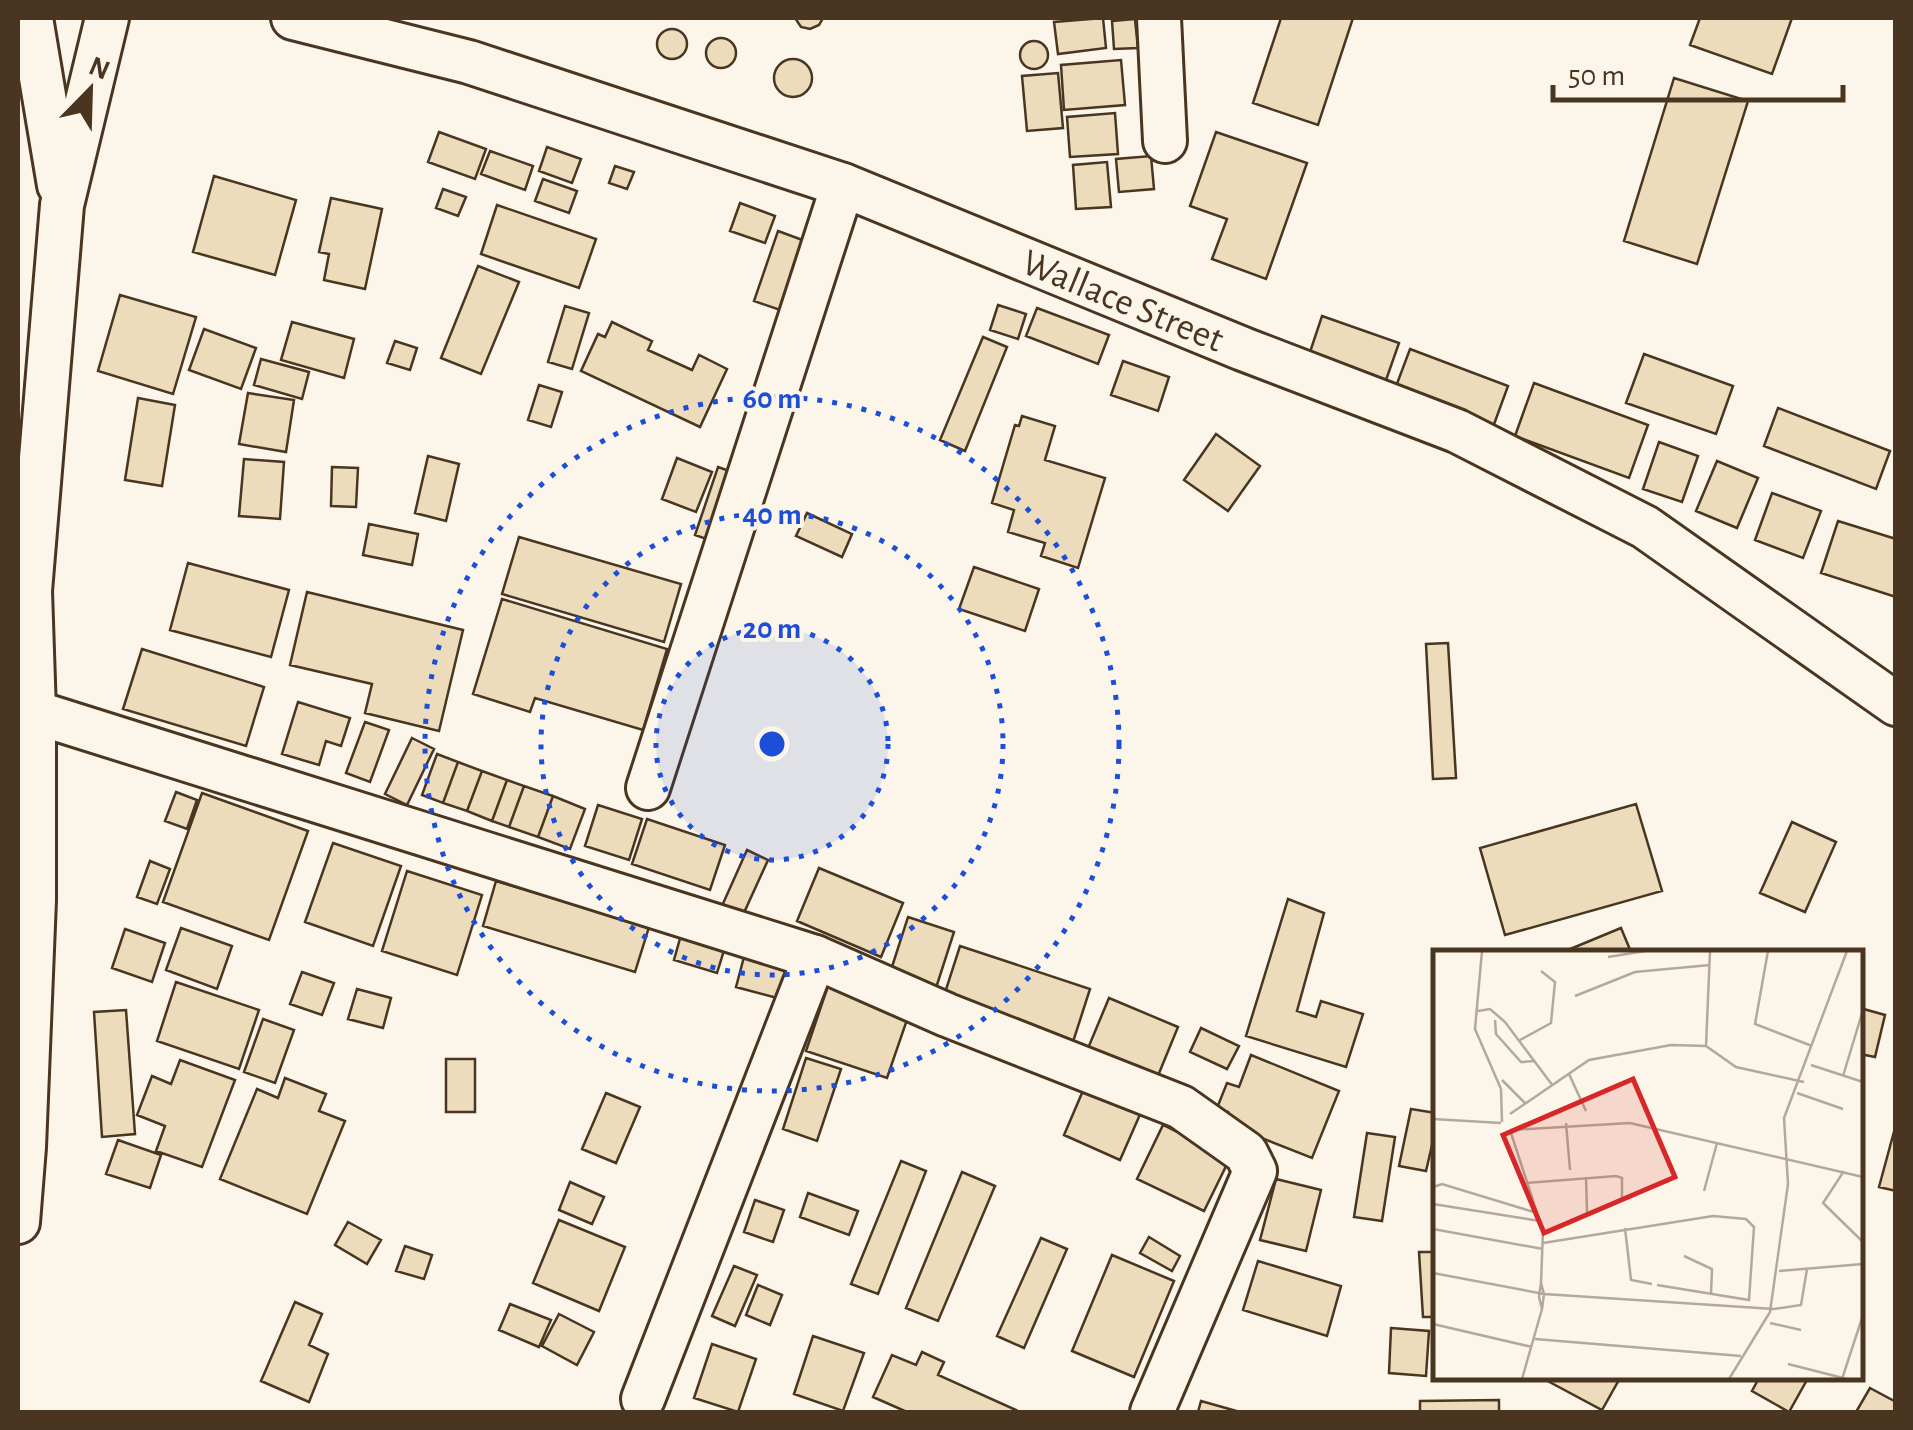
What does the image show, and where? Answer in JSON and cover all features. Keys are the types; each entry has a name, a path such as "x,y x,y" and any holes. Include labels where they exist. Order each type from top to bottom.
{"street":[{"path":"32,18 62,205"},
{"path":"18,1222 34,900 30,591 62,205 107,18"},
{"name":"Wallace Street","path":"293,18 469,62 843,185 1242,349 1458,431 1645,527 1896,704"},
{"path":"1159,18 1165,141"},
{"path":"648,788 843,185"},
{"path":"34,712 815,957 947,1015 1182,1107 1246,1153 1255,1171 1152,1412"},
{"path":"643,1399 815,957"}],"building":[{"path":"795,18 823,18 810,29 801,27"},
{"path":"1103,18 1106,48 1058,54 1054,22"},
{"path":"1281,18 1353,18 1318,125 1253,103"},
{"path":"1700,18 1792,18 1772,74 1690,45"},
{"path":"1135,19 1138,48 1114,49 1112,21"},
{"path":"672,29 683,33 687,44 683,55 672,59 661,55 657,44 661,33"},
{"path":"721,38 732,42 736,53 732,64 721,68 710,64 706,53 710,42"},
{"path":"1034,41 1044,45 1048,55 1044,65 1034,69 1024,65 1020,55 1024,45"},
{"path":"793,59 806,65 812,78 806,91 793,97 780,91 774,78 780,65"},
{"path":"1121,60 1125,105 1064,110 1061,65"},
{"path":"1058,73 1063,128 1027,131 1022,76"},
{"path":"1674,78 1748,101 1697,264 1624,241"},
{"path":"1115,113 1118,154 1070,157 1067,117"},
{"path":"439,132 486,149 475,179 428,162"},
{"path":"1216,132 1307,163 1266,279 1212,259 1227,219 1190,206"},
{"path":"547,147 581,159 572,183 539,171"},
{"path":"490,151 533,166 525,190 481,174"},
{"path":"1151,156 1154,189 1119,192 1116,159"},
{"path":"1107,162 1111,207 1076,209 1073,165"},
{"path":"615,166 634,172 627,189 609,183"},
{"path":"214,176 296,200 275,275 193,252"},
{"path":"543,179 577,191 569,213 535,201"},
{"path":"443,189 466,197 458,216 436,208"},
{"path":"331,198 382,209 365,289 324,280 329,254 319,252"},
{"path":"740,203 775,216 765,243 730,231"},
{"path":"497,205 596,239 579,288 481,254"},
{"path":"778,231 808,242 783,311 754,301"},
{"path":"478,266 519,282 481,374 441,358"},
{"path":"120,295 196,317 173,394 98,371"},
{"path":"998,305 1026,314 1018,339 990,330"},
{"path":"565,306 589,313 572,369 548,362"},
{"path":"1037,308 1109,335 1098,364 1026,336"},
{"path":"1322,316 1399,343 1385,383 1308,358"},
{"path":"292,322 354,339 344,378 281,360"},
{"path":"612,322 652,341 648,350 692,370 699,355 727,369 700,427 581,371 598,334 605,337"},
{"path":"204,329 256,348 241,389 189,370"},
{"path":"983,337 1007,347 965,451 940,440"},
{"path":"395,341 417,348 410,370 387,363"},
{"path":"1410,349 1508,386 1493,427 1395,389"},
{"path":"1644,354 1733,386 1716,434 1626,403"},
{"path":"261,359 309,372 302,399 254,385"},
{"path":"1123,361 1169,377 1158,411 1111,395"},
{"path":"1534,383 1648,425 1629,478 1515,436"},
{"path":"539,385 562,392 551,427 528,420"},
{"path":"248,393 294,400 286,452 239,444"},
{"path":"138,398 175,405 162,486 125,480"},
{"path":"1778,408 1890,451 1876,489 1764,446"},
{"path":"1022,416 1055,426 1045,460 1105,478 1078,568 1041,556 1045,543 1008,532 1014,510 992,503 1015,425 1019,426"},
{"path":"1216,434 1260,466 1228,511 1184,480"},
{"path":"1659,442 1698,456 1682,502 1643,489"},
{"path":"428,456 459,464 446,521 415,513"},
{"path":"677,458 712,472 696,512 662,499"},
{"path":"244,459 284,462 280,519 239,516"},
{"path":"1717,461 1758,478 1737,528 1696,511"},
{"path":"332,467 358,468 356,507 331,506"},
{"path":"718,467 735,473 712,541 695,535"},
{"path":"1772,493 1821,511 1803,558 1755,540"},
{"path":"807,513 852,534 842,557 796,536"},
{"path":"1838,521 1896,539 1896,597 1821,573"},
{"path":"369,524 418,534 412,565 363,555"},
{"path":"519,537 681,584 664,642 502,594"},
{"path":"188,563 289,590 271,657 170,630"},
{"path":"974,567 1039,589 1025,631 959,609"},
{"path":"307,592 463,630 439,731 365,713 372,684 290,665"},
{"path":"502,599 667,649 643,730 535,698 530,712 473,694"},
{"path":"1448,643 1456,778 1433,779 1426,644"},
{"path":"142,649 264,687 246,746 123,709"},
{"path":"298,702 350,718 341,746 326,741 319,765 282,754"},
{"path":"365,722 389,730 370,782 346,773"},
{"path":"412,738 434,749 407,805 385,794"},
{"path":"437,754 458,762 443,803 422,795"},
{"path":"458,762 482,771 467,811 443,803"},
{"path":"482,771 507,780 492,821 467,811"},
{"path":"507,780 524,786 509,827 492,821"},
{"path":"524,786 553,796 538,837 509,827"},
{"path":"176,792 197,800 187,829 165,821"},
{"path":"202,793 308,831 269,940 163,902"},
{"path":"553,796 585,809 570,849 538,837"},
{"path":"1636,804 1662,891 1505,935 1480,848"},
{"path":"598,805 642,819 629,860 585,846"},
{"path":"647,819 725,845 710,890 632,864"},
{"path":"1792,822 1836,842 1805,912 1760,893"},
{"path":"333,843 401,866 373,946 305,922"},
{"path":"747,850 768,860 742,917 721,908"},
{"path":"150,861 170,869 157,904 137,897"},
{"path":"819,868 903,903 881,957 797,921"},
{"path":"407,871 482,895 457,975 382,951"},
{"path":"496,881 649,927 635,972 483,926"},
{"path":"1288,899 1324,913 1297,1011 1316,1017 1321,1001 1363,1014 1346,1067 1246,1036"},
{"path":"908,917 954,932 936,988 890,973"},
{"path":"181,928 232,946 217,989 166,970"},
{"path":"1621,928 1630,950 1568,950"},
{"path":"125,929 165,943 152,982 112,968"},
{"path":"681,935 725,947 717,973 674,960"},
{"path":"960,946 1090,989 1072,1045 942,1002"},
{"path":"744,957 788,967 781,999 736,987"},
{"path":"302,972 334,983 322,1015 290,1004"},
{"path":"176,982 259,1010 239,1069 157,1041"},
{"path":"829,983 910,1011 887,1078 806,1051"},
{"path":"357,989 391,998 383,1028 348,1019"},
{"path":"1109,998 1178,1027 1155,1083 1086,1053"},
{"path":"1863,1009 1885,1015 1875,1057 1863,1055"},
{"path":"126,1010 135,1134 102,1137 94,1012"},
{"path":"263,1019 294,1030 275,1083 244,1072"},
{"path":"1201,1028 1239,1046 1227,1069 1190,1052"},
{"path":"1251,1055 1339,1091 1312,1158 1224,1123 1228,1112 1217,1108 1227,1083 1239,1087"},
{"path":"806,1058 841,1069 817,1141 783,1129"},
{"path":"446,1059 475,1059 475,1112 446,1112"},
{"path":"180,1060 235,1080 202,1167 156,1151 165,1126 137,1115 152,1076 171,1084"},
{"path":"285,1078 326,1094 319,1111 345,1121 307,1214 220,1179 257,1089 278,1098"},
{"path":"1085,1086 1142,1110 1120,1160 1064,1135"},
{"path":"606,1093 640,1107 616,1163 582,1149"},
{"path":"1411,1109 1433,1113 1433,1141 1426,1171 1399,1166"},
{"path":"1163,1125 1230,1158 1204,1211 1137,1179"},
{"path":"1896,1128 1896,1191 1879,1187"},
{"path":"1367,1133 1395,1137 1382,1221 1354,1217"},
{"path":"118,1140 161,1155 150,1188 106,1174"},
{"path":"901,1161 926,1171 878,1294 851,1284"},
{"path":"962,1172 995,1186 938,1321 906,1308"},
{"path":"1276,1179 1321,1190 1306,1251 1260,1240"},
{"path":"570,1182 604,1197 592,1224 559,1210"},
{"path":"808,1193 858,1211 849,1235 800,1217"},
{"path":"755,1200 784,1210 773,1242 744,1232"},
{"path":"559,1220 625,1247 599,1311 533,1283"},
{"path":"348,1222 381,1240 367,1264 335,1245"},
{"path":"1149,1237 1180,1256 1172,1271 1140,1253"},
{"path":"1041,1238 1067,1249 1024,1348 997,1336"},
{"path":"405,1246 432,1255 424,1279 396,1271"},
{"path":"1419,1252 1433,1252 1433,1317 1423,1317"},
{"path":"1112,1255 1174,1281 1134,1377 1072,1351"},
{"path":"1258,1261 1341,1286 1327,1336 1243,1310"},
{"path":"734,1266 757,1275 735,1326 712,1316"},
{"path":"758,1285 782,1295 770,1325 746,1315"},
{"path":"295,1302 322,1314 309,1345 328,1354 309,1402 261,1381"},
{"path":"510,1304 551,1320 539,1347 499,1330"},
{"path":"559,1314 594,1332 577,1365 542,1346"},
{"path":"1391,1328 1429,1331 1426,1376 1389,1373"},
{"path":"813,1336 864,1353 843,1411 794,1394"},
{"path":"712,1344 756,1359 738,1412 694,1398"},
{"path":"922,1352 944,1362 938,1375 1016,1410 907,1412 873,1397 892,1355 916,1365"},
{"path":"1546,1380 1619,1380 1602,1410"},
{"path":"1758,1380 1807,1380 1789,1412 1752,1391"},
{"path":"1870,1388 1896,1402 1896,1412 1856,1412"},
{"path":"1499,1400 1499,1412 1420,1412 1420,1401"},
{"path":"1201,1401 1240,1412 1198,1412"}]}
